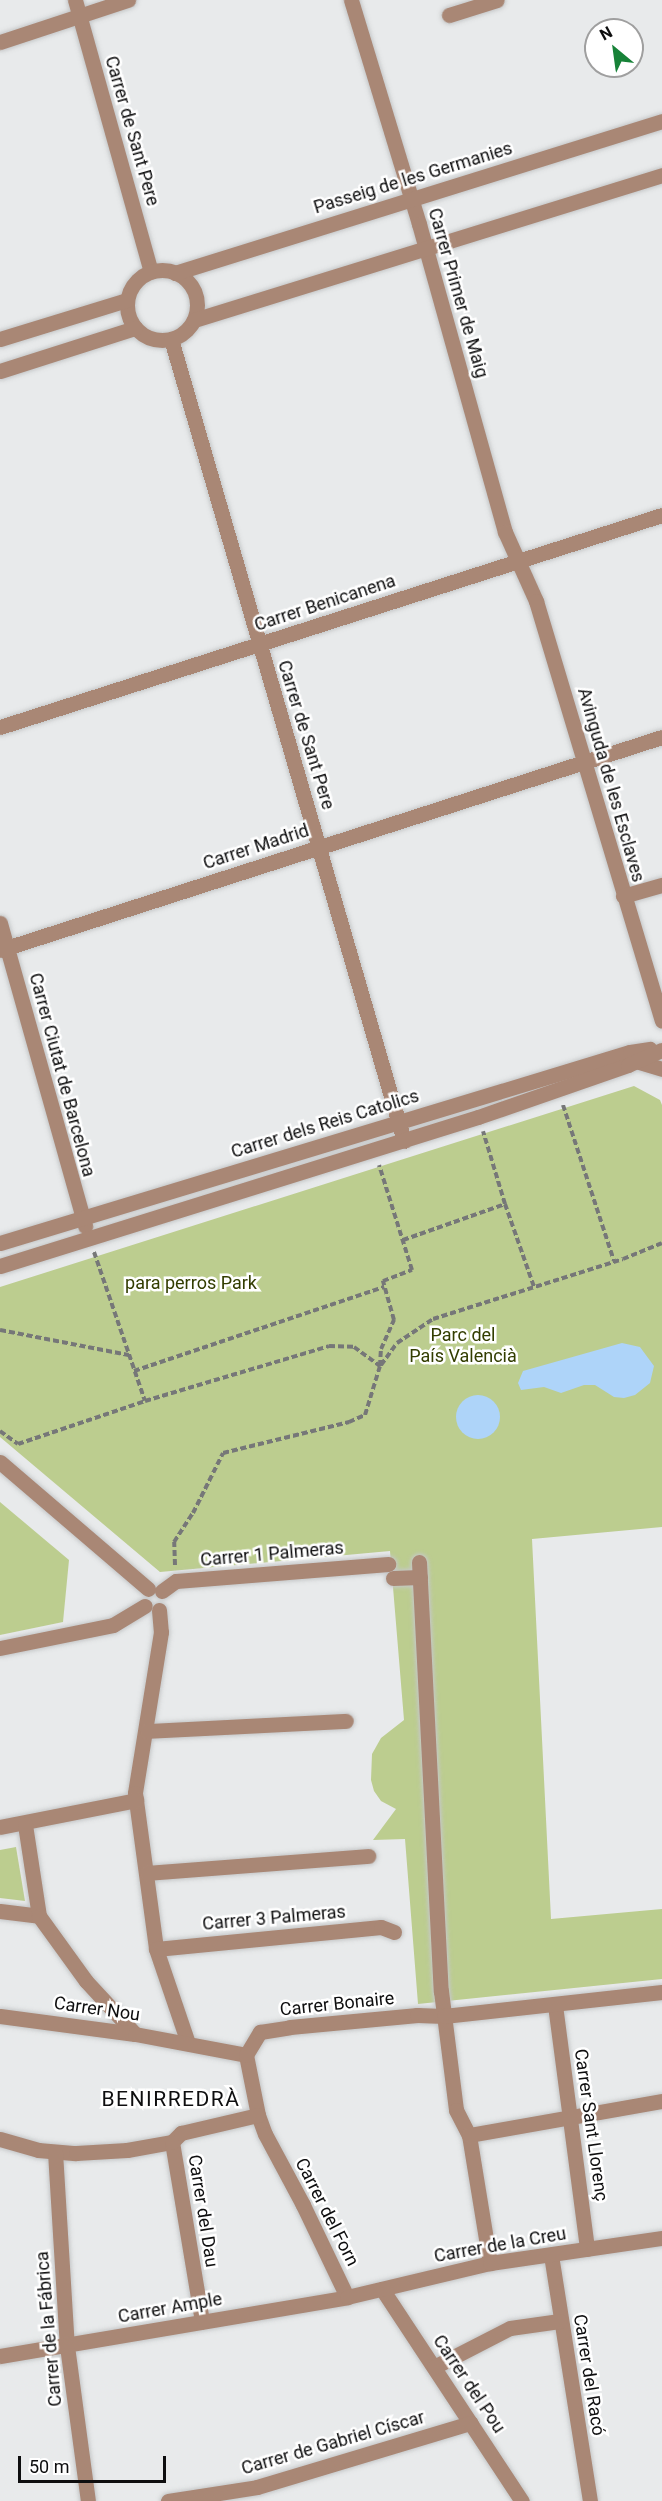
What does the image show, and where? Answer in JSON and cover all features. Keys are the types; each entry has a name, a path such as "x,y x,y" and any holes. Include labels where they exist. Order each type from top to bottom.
{"street":[{"name":"Carrer de Sant Pere","path":"75,0 151,272"},
{"path":"0,42 128,0"},
{"name":"Carrer Primer de Maig","path":"351,0 426,248 506,532 518,561"},
{"path":"448,15 497,0"},
{"name":"Passeig de les Germanies","path":"175,273 662,121"},
{"path":"194,320 662,175"},
{"path":"158,270 175,273 189,283 195,293 197,304 194,320 182,335 171,339 148,338 135,328 127,312 130,289 138,280 151,272 158,270"},
{"path":"0,339 127,300"},
{"path":"0,371 135,328"},
{"name":"Carrer de Sant Pere","path":"171,339 405,1141"},
{"name":"Carrer Benicanena","path":"0,727 662,515"},
{"name":"Avinguda de les Esclaves","path":"518,561 536,601 662,1021"},
{"name":"Carrer Madrid","path":"4,949 662,737"},
{"path":"623,896 662,885"},
{"name":"Carrer Ciutat de Barcelona","path":"0,923 4,949 89,1237"},
{"name":"Carrer dels Reis Catolics","path":"0,1243 630,1052 662,1048"},
{"name":"Carrer dels Reis Catolics","path":"0,1266 478,1117 636,1061 662,1048"},
{"path":"636,1061 662,1069"},
{"path":"0,1462 166,1601 113,1625 0,1648"},
{"name":"Carrer 1 Palmeras","path":"176,1581 420,1569 444,2016"},
{"path":"176,1581 155,1590 143,1599 152,1608 161,1632 147,1731 135,1793 156,1949 188,2043"},
{"path":"147,1731 346,1721"},
{"path":"0,1827 26,1824 136,1800"},
{"path":"26,1824 39,1916 86,1981 135,2034"},
{"path":"147,1873 368,1856"},
{"path":"0,1911 39,1916"},
{"name":"Carrer 3 Palmeras","path":"156,1949 381,1927 394,1932"},
{"name":"Carrer Bonaire","path":"246,2055 260,2032 290,2026 555,2006 662,1992"},
{"name":"Carrer Sant Llorenç","path":"555,2006 587,2249"},
{"name":"Carrer Nou","path":"0,2016 135,2034 246,2055"},
{"path":"444,2016 456,2110 469,2135 490,2263"},
{"name":"Carrer del Forn","path":"246,2055 258,2115 270,2145 303,2205 347,2297"},
{"path":"469,2135 662,2101"},
{"path":"0,2139 55,2152 127,2150 172,2142 181,2133 258,2115"},
{"name":"Carrer del Dau","path":"172,2142 202,2322"},
{"name":"Carrer de la Fábrica","path":"55,2152 67,2346 88,2501"},
{"name":"Carrer de la Creu","path":"347,2297 490,2263 662,2238"},
{"name":"Carrer del Racó","path":"551,2254 590,2501"},
{"name":"Carrer del Pou","path":"382,2289 522,2501"},
{"name":"Carrer Ample","path":"0,2356 347,2297"},
{"path":"434,2367 510,2328 560,2321"},
{"name":"Carrer de Gabriel Císcar","path":"168,2501 259,2494 471,2423"}],"path":[{"path":"558,1090 614,1261"},
{"path":"478,1117 534,1287"},
{"path":"176,1581 174,1542 193,1513 224,1453 349,1422 365,1415 380,1366 381,1349 394,1320 383,1281 412,1270 375,1150"},
{"path":"403,1240 505,1204"},
{"path":"89,1237 145,1401"},
{"path":"380,1366 397,1343 433,1319 614,1261 662,1243"},
{"path":"134,1371 384,1287"},
{"path":"0,1330 129,1355"},
{"path":"0,1431 18,1444 145,1401 328,1346 354,1347 380,1366"}],"green space":[{"name":"Parc del País Valencià","path":"634,1086 660,1100 662,1105 662,1527 532,1539 551,1919 662,1909 662,1979 418,2004 405,1839 373,1840 396,1809 381,1801 374,1791 371,1780 372,1754 381,1738 404,1720 390,1551 160,1572 0,1437 0,1287"},
{"path":"0,1502 69,1560 63,1622 0,1635"},
{"path":"16,1847 25,1901 0,1898 0,1850"}],"water":[{"path":"622,1343 640,1347 654,1366 650,1383 635,1395 624,1398 614,1397 595,1385 584,1385 561,1393 544,1387 521,1390 518,1383 523,1371"},
{"path":"478,1395 493,1402 500,1417 493,1432 478,1439 463,1432 456,1417 463,1402"}],"district":[{"name":"BENIRREDRÀ","path":"171,2099"}],"park label":[{"name":"para perros Park","path":"191,1283"}]}
